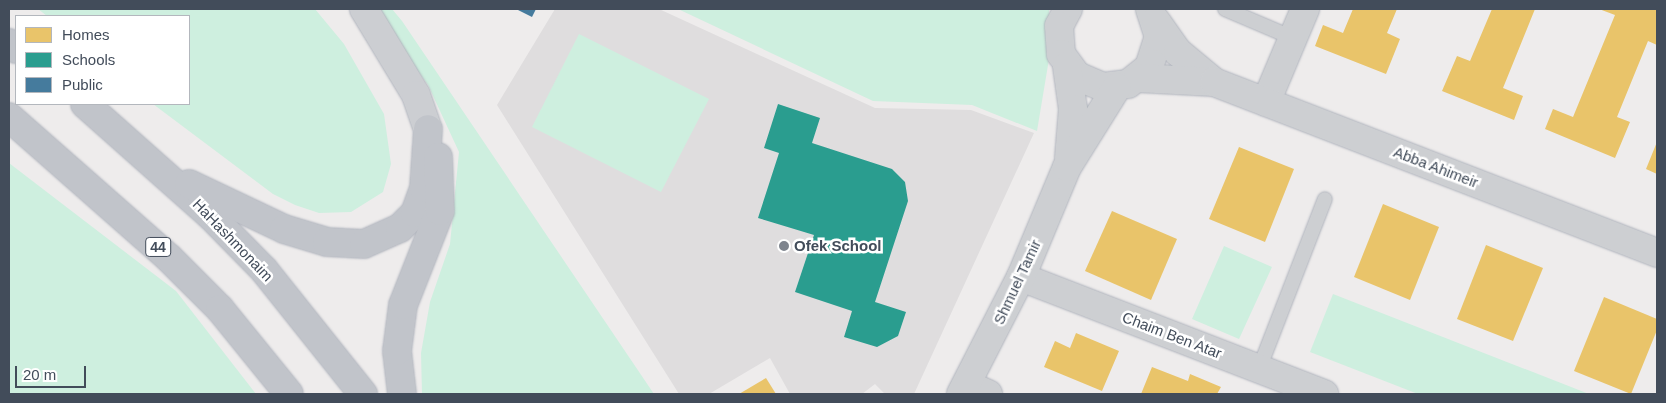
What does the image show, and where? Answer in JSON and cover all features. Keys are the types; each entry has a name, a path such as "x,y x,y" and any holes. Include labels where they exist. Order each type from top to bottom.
{"highway":[{"name":"HaHashmonaim","path":"86,105 160,169 264,270 363,394"},
{"name":"44","path":"9,117 170,258 220,309 289,394"},
{"path":"160,169 284,229 327,242 364,244 388,236 415,213 424,188 428,130"},
{"path":"402,394 397,350 402,306 435,227 443,194 439,159 428,130"}],"main road":[{"path":"364,9 416,95 428,130"}],"street":[{"path":"1266,102 1306,9"},
{"name":"Shmuel Tamir","path":"1066,10 1058,40 1067,66 1073,109 1067,167"},
{"name":"Shmuel Tamir","path":"972,391 1067,167 1128,82 1156,52 1153,15"},
{"name":"Abba Ahimeir","path":"1153,15 1178,52 1214,82 1657,253"},
{"name":"Abba Ahimeir","path":"1067,66 1089,84 1214,82"},
{"name":"Chaim Ben Atar","path":"1021,277 1324,394"}],"lane":[{"path":"1225,9 1293,38"},
{"path":"1259,369 1325,199"}],"shaded area":[{"name":"Ofek School","path":"555,9 659,9 875,108 971,110 1034,133 914,394 885,394 875,384 862,394 790,394 770,358 709,394 679,394 497,105"}],"green space":[{"path":"38,9 315,9 344,44 384,114 391,164 383,192 351,212 319,213 295,205 273,194 154,105 190,105 190,15 46,15"},
{"path":"373,9 392,9 402,21 654,394 422,394 421,353 430,302 450,244 459,152 428,85"},
{"path":"678,9 1049,9 1049,59 1037,131 972,105 873,101"},
{"path":"579,34 709,99 661,192 532,127"},
{"path":"9,163 176,291 256,394 9,394"},
{"path":"1224,246 1272,267 1239,339 1192,319"},
{"path":"1333,294 1589,394 1418,394 1310,352"}],"building: Homes":[{"path":"1353,9 1397,9 1387,33 1400,39 1386,74 1315,46 1323,25 1343,33"},
{"path":"1492,9 1535,9 1503,88 1523,96 1514,120 1442,91 1457,56 1470,61"},
{"path":"1599,9 1657,9 1657,45 1648,41 1617,117 1630,122 1615,158 1545,129 1553,109 1573,117 1615,15"},
{"path":"1657,142 1657,174 1646,169"},
{"path":"1239,147 1294,169 1265,242 1209,219"},
{"path":"1383,204 1439,227 1410,300 1354,277"},
{"path":"1112,211 1177,239 1151,300 1085,271"},
{"path":"1486,245 1543,268 1513,341 1457,319"},
{"path":"1604,297 1657,319 1657,330 1631,394 1574,371"},
{"path":"1076,333 1119,351 1102,391 1044,367 1055,341 1070,348"},
{"path":"1152,367 1188,381 1190,374 1221,387 1217,394 1141,394"},
{"path":"766,378 776,394 739,394"}],"building: Schools":[{"path":"778,104 820,118 812,143 892,169 905,182 908,201 875,302 906,312 898,336 877,347 844,337 852,311 795,292 814,235 758,218 779,153 764,148"}],"building: Public":[{"path":"516,9 536,9 532,17"}],"place":[{"name":"Ofek School","path":"784,246"}]}
